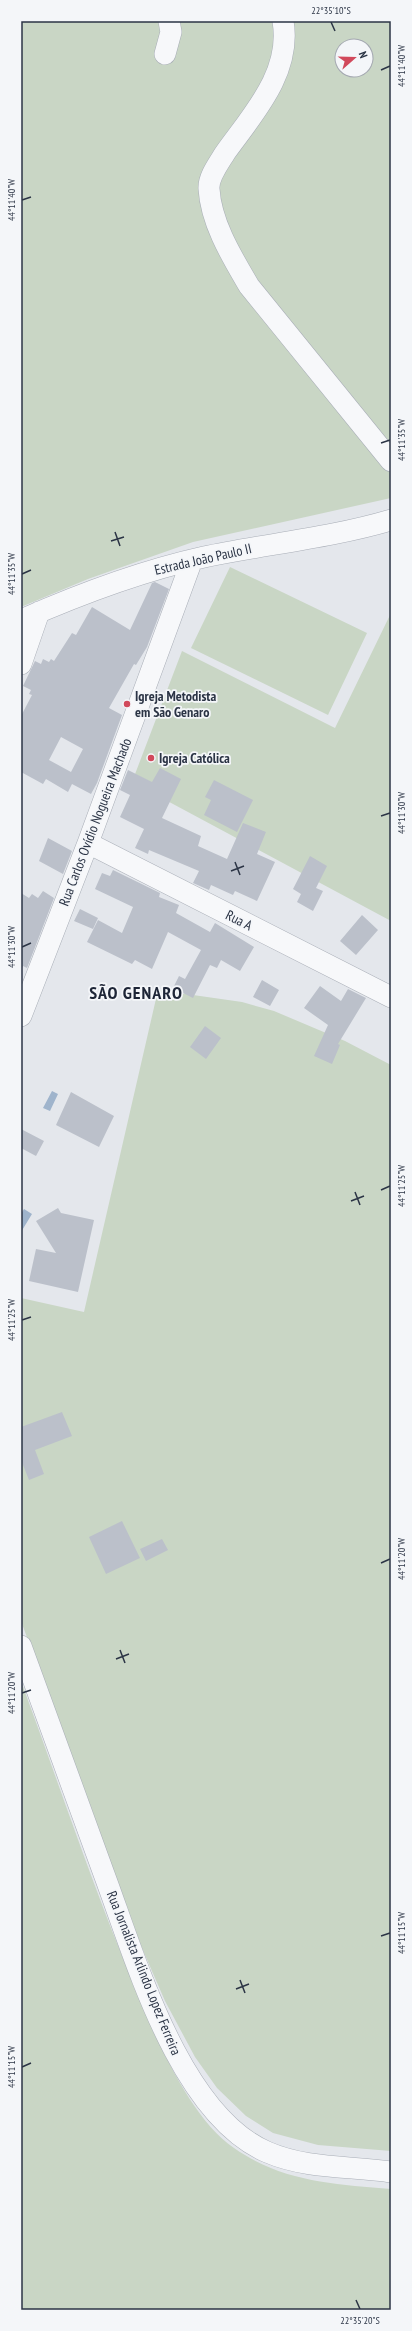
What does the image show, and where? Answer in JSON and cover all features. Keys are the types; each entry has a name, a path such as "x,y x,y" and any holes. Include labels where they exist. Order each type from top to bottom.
{"street":[{"path":"165,54 171,32 169,21"},
{"path":"283,21 283,48 278,68 262,103 216,167 208,187 212,210 234,260 249,286 391,461"},
{"name":"Estrada João Paulo II","path":"30,616 142,572 192,560 361,529 391,520"},
{"name":"Rua Carlos Ovídio Nogueira Machado","path":"21,1014 88,843 192,560"},
{"path":"21,664 30,616"},
{"name":"Rua A","path":"88,843 391,996"},
{"name":"Rua Jornalista Arlindo Lopez Ferreira","path":"21,1646 131,1950 163,2028 188,2075 220,2117 239,2134 266,2152 308,2164 391,2172"}],"green space":[{"path":"21,21 391,21 391,498 193,542 88,579 21,607"},
{"path":"230,567 367,633 328,715 191,648"},
{"path":"391,613 391,921 132,782 182,651 335,728"},
{"path":"158,990 242,1002 274,1011 345,1041 391,1065 391,2151 318,2145 273,2133 246,2116 217,2088 195,2057 165,2001 135,1932 21,1621 21,1298 84,1312"},
{"path":"21,1681 117,1943 161,2047 187,2095 217,2134 234,2148 271,2168 290,2175 329,2183 391,2189 391,2310 21,2310"}],"water":[{"path":"52,1091 58,1094 50,1111 43,1108"},
{"path":"24,1209 32,1214 21,1232 21,1214"}],"building":[{"path":"155,582 169,589 147,647 136,665 134,664 109,708 122,715 97,783 91,794 72,784 68,792 46,779 43,784 21,772 21,716 32,695 29,694 31,690 23,686 35,661 41,664 43,659 49,662 51,659 54,661 72,633 76,635 92,607 130,630 152,583","holes":["61,737 83,749 71,772 49,760"]},
{"path":"160,768 181,779 162,818 201,836 198,846 227,859 243,823 266,832 257,854 275,862 257,901 235,891 233,895 211,885 209,890 193,883 199,871 149,850 148,854 135,848 144,829 120,817 130,795 120,790 128,770 152,782"},
{"path":"214,780 253,800 237,832 204,815 211,800 205,797"},
{"path":"48,838 72,851 63,874 39,861"},
{"path":"310,856 327,866 316,888 323,891 313,911 297,902 301,894 293,889"},
{"path":"113,870 160,893 159,897 179,905 176,913 210,932 215,923 254,947 240,971 221,960 217,968 210,965 193,998 173,988 179,976 185,979 201,950 168,932 152,969 135,960 132,964 87,942 98,920 122,933 133,907 95,889 102,873 110,876"},
{"path":"43,891 54,898 27,968 23,966 21,970 21,893 29,898 32,894 38,898"},
{"path":"80,909 98,918 93,929 74,921"},
{"path":"362,915 378,930 356,955 340,941"},
{"path":"262,980 279,990 270,1006 253,997"},
{"path":"320,986 341,1001 348,989 366,998 338,1044 340,1045 332,1064 314,1056 328,1025 304,1008"},
{"path":"205,1026 221,1038 206,1059 190,1047"},
{"path":"71,1092 114,1116 99,1147 56,1125"},
{"path":"21,1129 44,1141 36,1156 21,1148"},
{"path":"58,1208 61,1213 94,1220 78,1292 29,1281 36,1249 56,1253 36,1221"},
{"path":"62,1412 72,1436 35,1450 44,1474 29,1480 21,1460 21,1427"},
{"path":"122,1521 140,1558 106,1574 89,1537"},
{"path":"162,1539 168,1550 146,1561 140,1549"}],"place":[{"name":"Igreja Metodista em São Genaro","path":"127,704"},
{"name":"Igreja Católica","path":"151,758"}],"district":[{"name":"SÃO GENARO","path":"136,993"}]}
